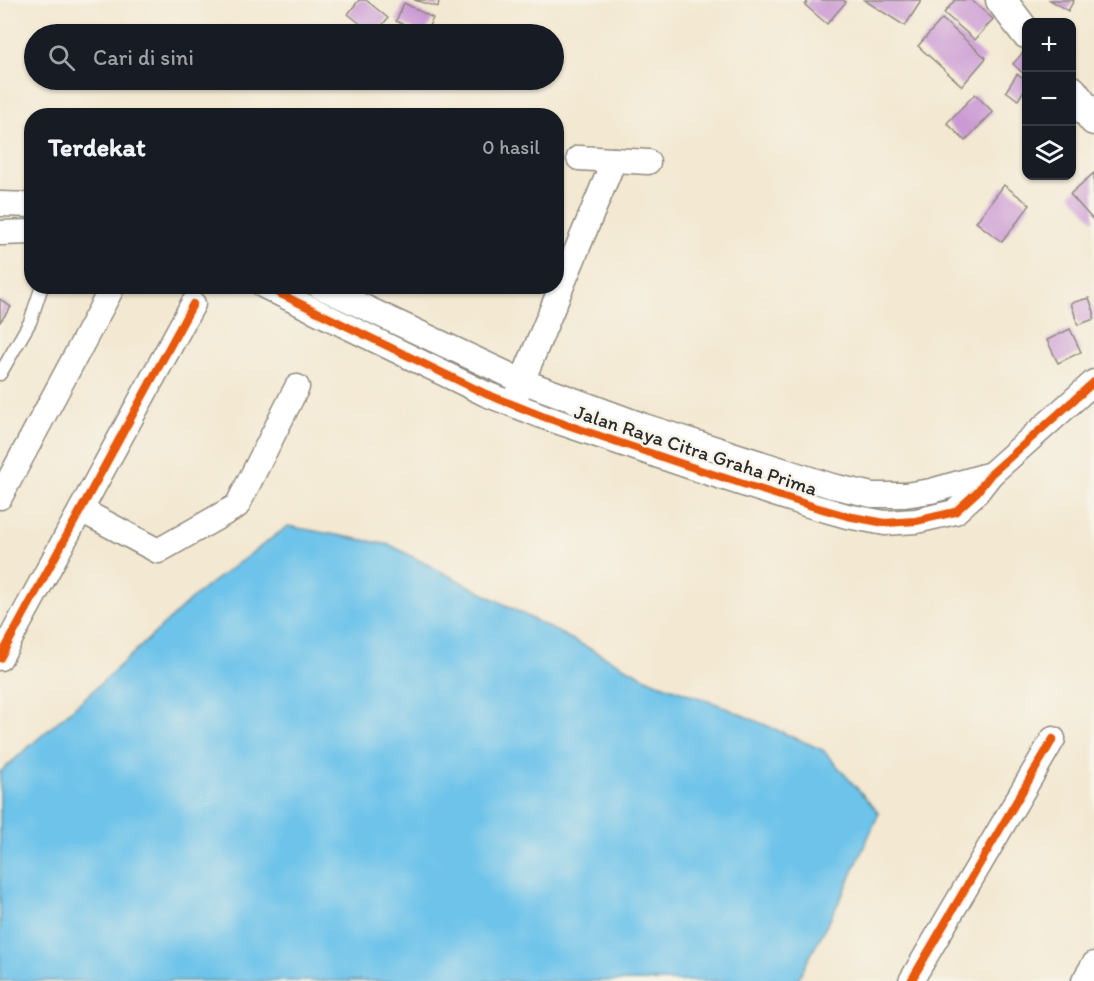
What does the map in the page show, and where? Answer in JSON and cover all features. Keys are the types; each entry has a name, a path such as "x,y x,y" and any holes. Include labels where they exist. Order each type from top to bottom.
{"street":[{"path":"1001,0 1022,28"},
{"path":"1076,97 1094,120"},
{"path":"597,159 648,162"},
{"path":"564,237 597,159"},
{"path":"564,246 597,159"},
{"path":"0,204 24,205"},
{"path":"0,222 0,233 24,232"},
{"path":"0,497 108,294"},
{"name":"Jalan Raya Citra Graha Prima","path":"281,294 504,401 599,437 847,516 885,522 916,521 955,512 977,492 991,474 1094,382"},
{"name":"Jalan Raya Citra Graha Prima","path":"336,294 514,378 644,426 832,486 872,495 905,495 931,491 991,474"},
{"path":"514,378 541,294"},
{"path":"504,401 546,294"},
{"path":"0,658 194,304"},
{"path":"81,510 158,551 237,506 297,387"},
{"path":"911,981 1053,739"}],"lane":[{"path":"0,374 30,322 39,294"}],"water":[{"path":"288,526 390,545 652,681 717,704 823,750 879,813 843,894 797,981 0,981 0,772 87,696 198,593"}],"building":[{"path":"359,0 366,0 388,18 383,24 360,24 348,14"},
{"path":"414,0 439,0 438,7"},
{"path":"809,0 843,0 846,2 827,24 805,5"},
{"path":"864,0 920,0 921,1 905,26"},
{"path":"955,0 971,0 993,19 975,40 944,13"},
{"path":"1050,0 1074,0 1068,11"},
{"path":"404,3 433,18 430,24 403,24 396,21"},
{"path":"942,19 986,58 962,86 918,46"},
{"path":"1022,54 1022,72 1013,64"},
{"path":"1017,74 1022,77 1022,94 1018,100 1006,91"},
{"path":"975,94 993,112 965,141 947,123"},
{"path":"1094,173 1094,221 1070,194"},
{"path":"1004,185 1030,205 1002,242 976,222"},
{"path":"1089,298 1094,319 1078,325 1071,303"},
{"path":"0,299 11,307 0,322"},
{"path":"1070,329 1081,352 1058,363 1047,340"}],"cycle path":[{"path":"280,294 486,394 547,418 815,507 885,523 916,521 955,512 977,492 991,474 1094,382"},
{"path":"0,658 193,304"},
{"path":"911,981 1053,739"}]}
